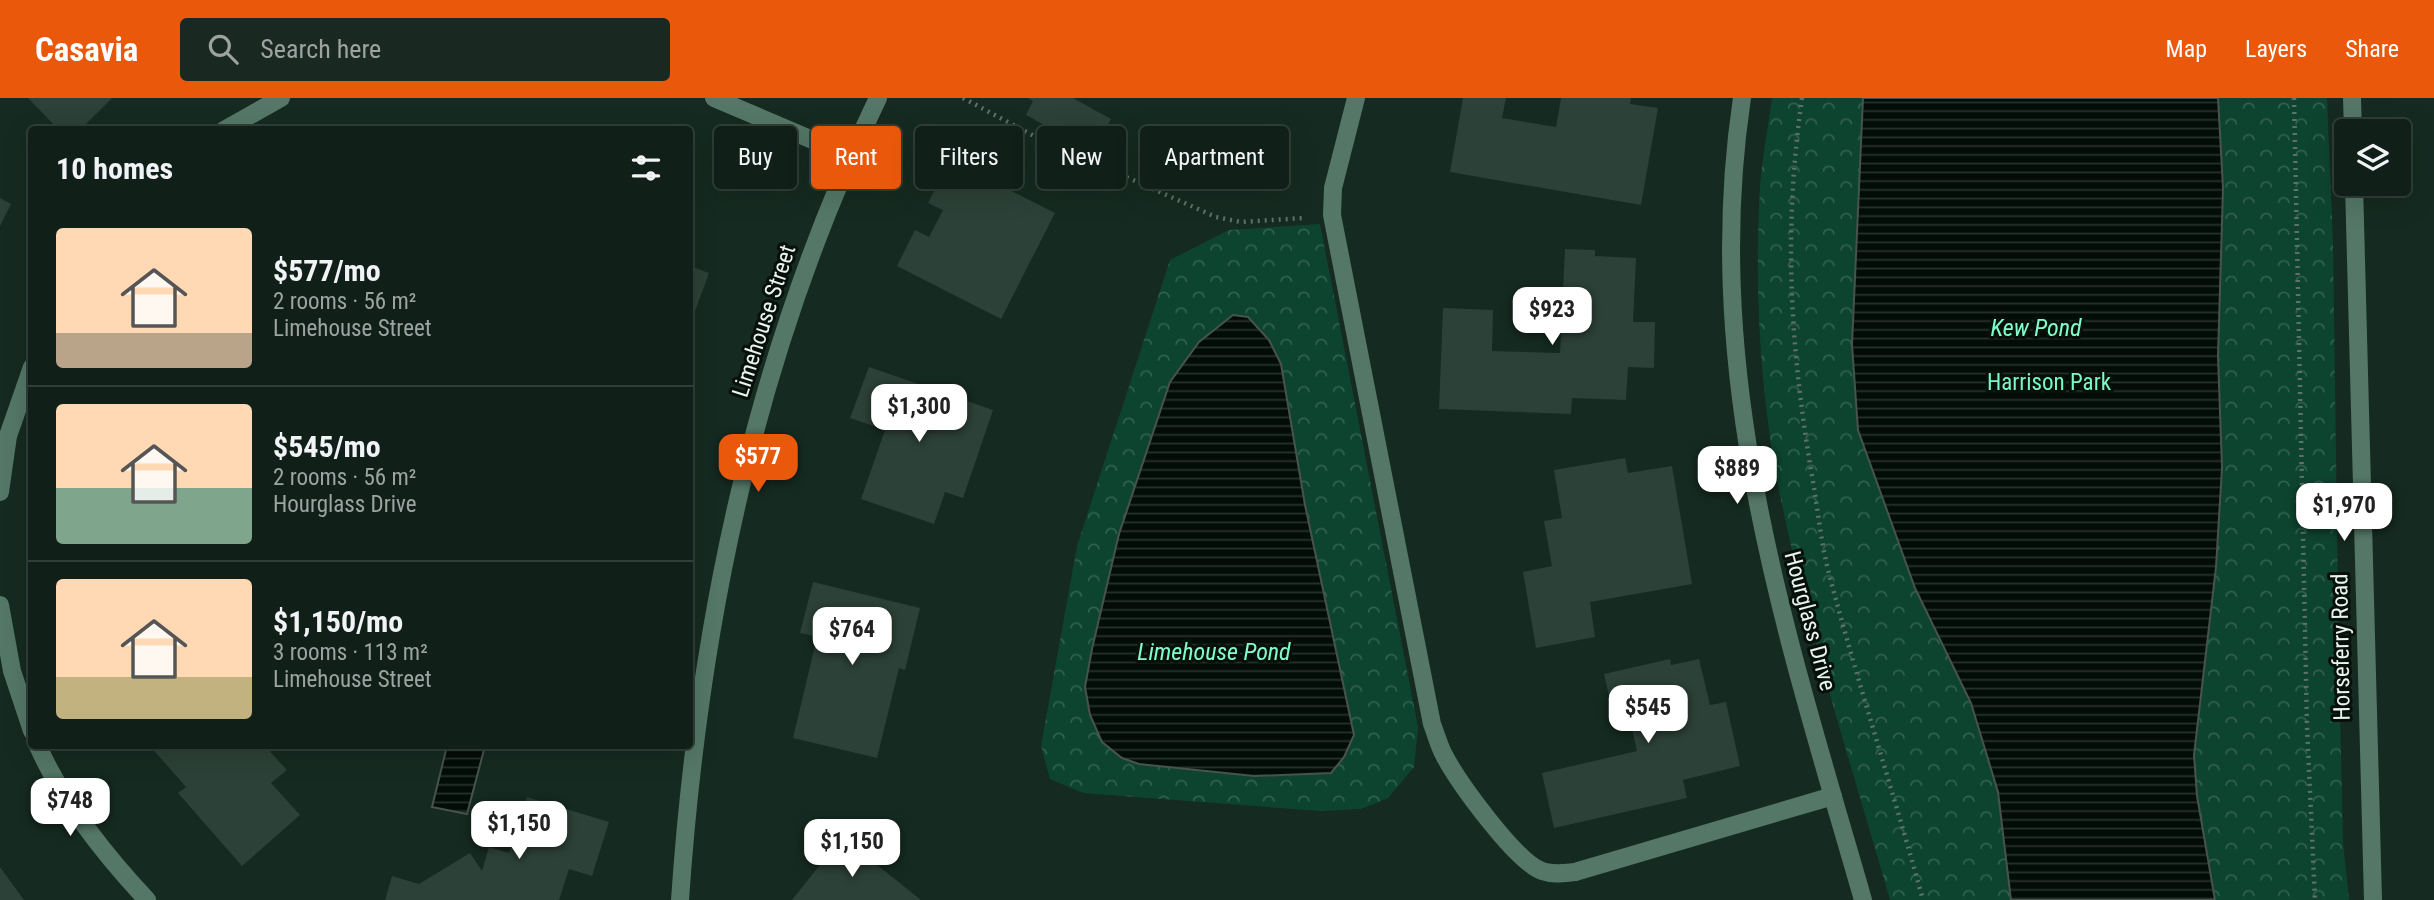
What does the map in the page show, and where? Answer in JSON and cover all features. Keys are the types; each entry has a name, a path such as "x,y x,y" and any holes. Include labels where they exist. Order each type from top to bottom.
{"street":[{"path":"231,126 281,98"},
{"path":"713,98 811,139"},
{"name":"Limehouse Street","path":"864,126 878,98"},
{"path":"1356,98 1333,188 1332,215 1432,724 1444,755 1511,847 1540,870 1551,873 1575,872 1833,796"},
{"name":"Hourglass Drive","path":"1742,98 1731,216 1731,294 1748,461 1779,609 1863,900"},
{"path":"2352,98 2353,119"},
{"name":"Limehouse Street","path":"680,900 688,790 699,700 737,498 774,360 838,189"},
{"name":"Horseferry Road","path":"2354,196 2373,900"},
{"path":"0,492 8,436 28,378"},
{"path":"0,605 12,671 28,719"},
{"path":"40,749 63,794 89,832 147,900"}],"path":[{"path":"962,98 1034,136 1216,218 1255,222 1332,215"},
{"path":"1802,98 1791,208 1790,267 1792,335 1809,460 1828,568 1923,900"},
{"path":"2294,98 2307,726 2315,900"}],"green space":[{"name":"Harrison Park","path":"1772,98 2327,98 2333,243 2343,842 2349,900 1890,900 1804,601 1781,500 1768,423 1758,305 1758,227 1761,177"},
{"path":"1320,224 1418,727 1414,767 1388,798 1361,809 1321,811 1083,793 1050,779 1041,746 1077,546 1170,260 1229,230"}],"water":[{"name":"Kew Pond","path":"1863,98 2218,98 2223,188 2218,356 2222,468 2216,567 2194,755 2197,796 2215,900 2011,900 1998,792 1971,703 1915,588 1858,430 1852,345"},
{"name":"Limehouse Pond","path":"1233,315 1248,317 1269,340 1281,364 1305,505 1354,735 1344,757 1331,773 1254,776 1139,764 1122,758 1102,742 1090,715 1085,687 1119,534 1170,382 1199,342"},
{"path":"446,749 484,749 467,814 432,807"}],"building":[{"path":"28,98 112,98 84,126 55,126"},
{"path":"1028,98 1073,98 1111,119 1107,126 1046,126 1026,115 1033,101"},
{"path":"1463,98 1506,98 1502,118 1556,127 1561,98 1631,98 1630,104 1658,108 1641,205 1450,172"},
{"path":"935,189 1007,189 1055,213 1001,319 897,266 915,230 929,237 943,210 928,203"},
{"path":"0,198 11,204 0,226"},
{"path":"1565,249 1595,250 1595,256 1636,258 1633,322 1655,322 1654,368 1628,367 1626,400 1572,398 1571,414 1439,409 1443,308 1493,310 1492,351 1560,353"},
{"path":"693,267 709,273 693,317"},
{"path":"869,367 993,410 963,498 945,492 934,524 861,499 885,430 850,418"},
{"path":"1625,458 1628,473 1672,466 1692,584 1590,602 1595,637 1536,648 1523,572 1552,566 1544,521 1562,518 1554,470"},
{"path":"813,582 920,608 905,670 899,668 877,758 793,738 817,637 800,633"},
{"path":"1670,659 1671,665 1699,659 1710,705 1726,702 1740,766 1683,780 1687,798 1554,828 1542,773 1637,751 1631,724 1616,727 1604,674"},
{"path":"153,749 268,749 287,770 271,783 300,815 242,866 178,793 186,787"},
{"path":"527,797 609,822 592,876 569,869 559,900 385,900 392,876 419,884 470,853 482,871 489,847 509,853"},
{"path":"842,837 921,900 792,900"},
{"path":"0,867 24,900 0,900"}]}
